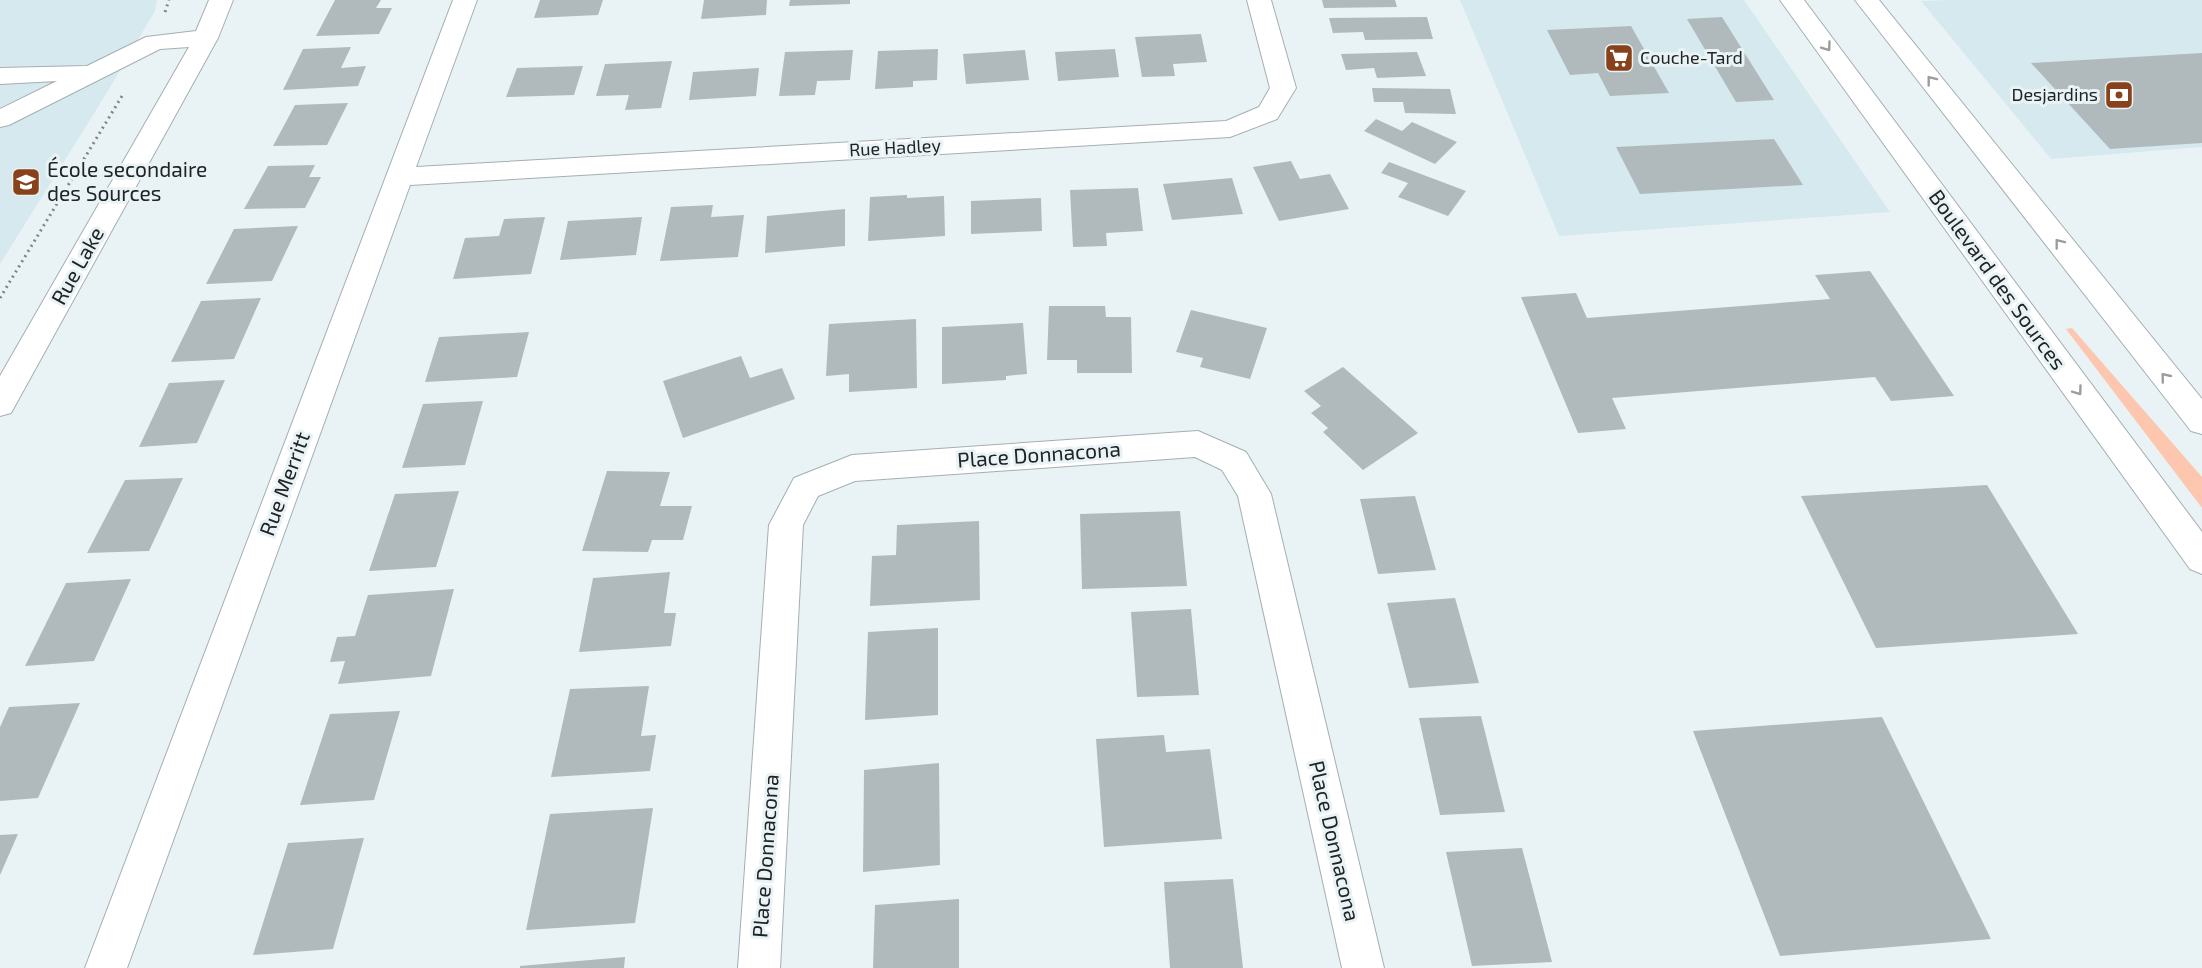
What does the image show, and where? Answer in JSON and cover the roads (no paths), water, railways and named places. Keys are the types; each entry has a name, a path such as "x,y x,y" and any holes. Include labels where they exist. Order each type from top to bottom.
{"street":[{"name":"Rue Lake","path":"0,404 206,38 221,0"},
{"name":"Rue Merritt","path":"106,968 465,0"},
{"name":"Rue Hadley","path":"399,177 1230,129 1268,113 1283,88 1259,0"},
{"name":"Boulevard des Sources","path":"1792,0 2202,559"},
{"path":"1867,0 2202,423"},
{"path":"0,119 155,42 206,38"},
{"path":"0,76 96,71"},
{"name":"Place Donnacona","path":"759,968 786,525 806,487 852,468 1198,444 1234,461 1254,494 1363,968"}],"place":[{"name":"Couche-Tard","path":"1619,58"},
{"name":"Desjardins","path":"2119,95"},
{"name":"École secondaire des Sources","path":"26,182"}]}
